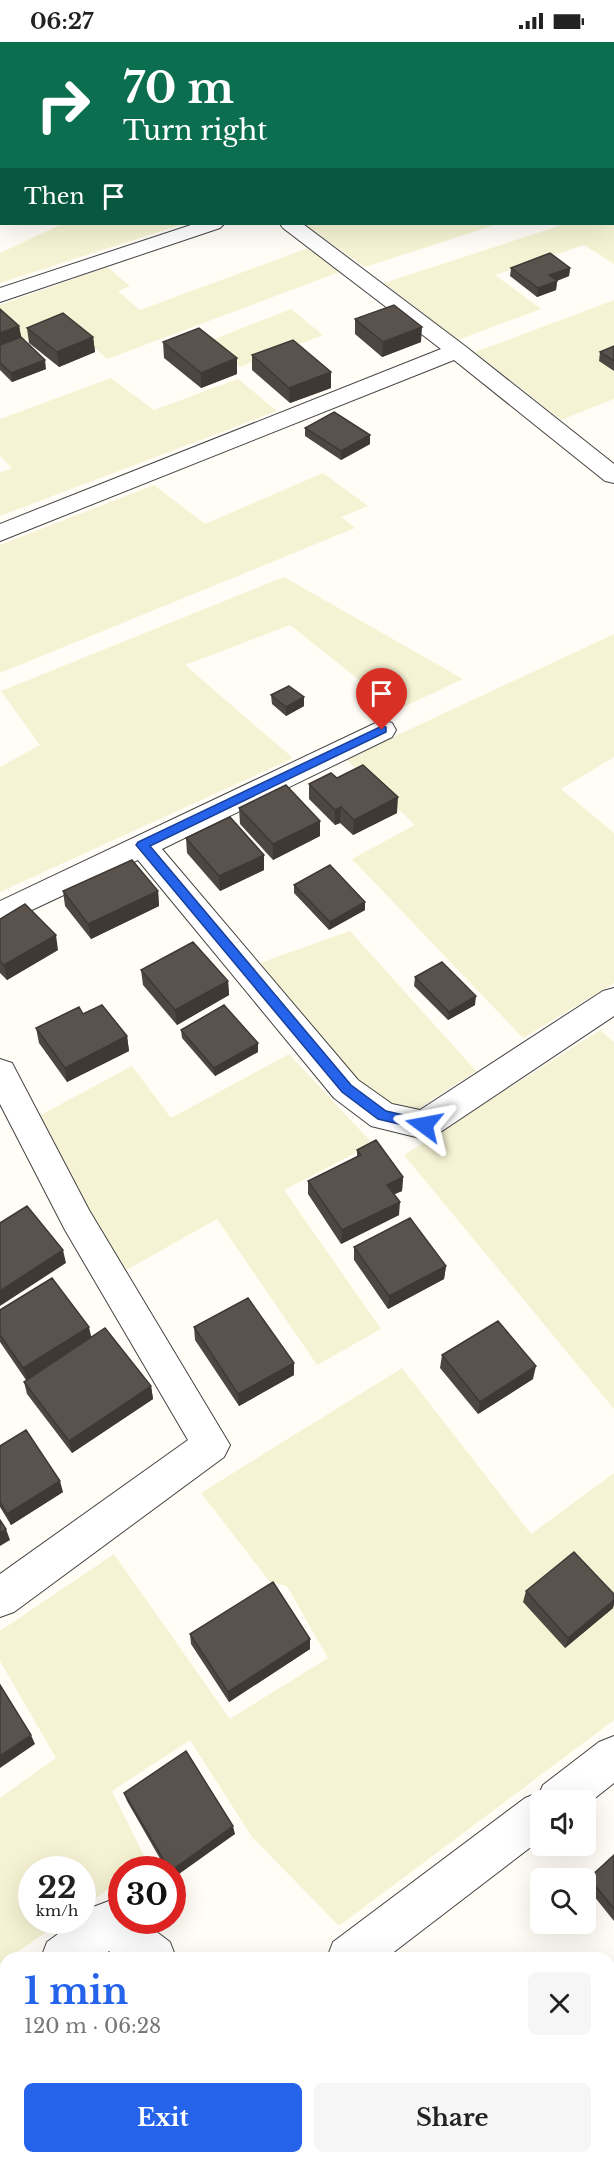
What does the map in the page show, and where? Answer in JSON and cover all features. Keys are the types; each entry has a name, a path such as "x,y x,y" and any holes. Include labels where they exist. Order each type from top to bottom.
{"street":[{"path":"0,295 210,225"},
{"path":"291,225 457,351 614,476"},
{"path":"0,533 457,351"},
{"path":"0,914 382,730"},
{"path":"142,845 346,1089 383,1116 424,1125 614,1000"},
{"path":"0,1072 77,1221 211,1445 0,1598"},
{"path":"571,1790 614,1757"},
{"path":"357,1952 530,1821"},
{"path":"71,1952 109,1923 146,1952"}],"shaded area":[{"path":"60,225 180,225 0,283 0,253"},
{"path":"304,225 495,225 365,267"},
{"path":"562,225 614,225 614,264 584,245 495,275 541,309 458,340 384,283"},
{"path":"308,248 339,272 107,359 67,324 25,340 0,316 0,305 107,267 130,286 118,291 140,310"},
{"path":"614,300 614,399 561,420 475,352"},
{"path":"291,309 323,335 240,367 209,341"},
{"path":"111,378 154,410 238,379 277,411 0,516 0,473 12,468 0,456 0,419"},
{"path":"323,473 368,506 341,517 355,528 0,673 0,545 154,485 205,524"},
{"path":"284,577 463,679 397,710 290,625 185,665 293,758 0,892 0,767 40,745 1,691"},
{"path":"614,634 614,757 561,789 614,833 614,983 523,1038 352,859 415,825 346,759"},
{"path":"350,931 476,1071 418,1109 388,1103 356,1082 260,963"},
{"path":"600,1030 614,1042 614,1409 404,1155"},
{"path":"289,1054 373,1144 284,1190 381,1329 317,1365 217,1219 123,1272 39,1116 132,1066 171,1118"},
{"path":"402,1368 531,1534 614,1473 614,1720 339,1926 252,1837 190,1740 112,1791 144,1856 108,1856 108,1889 96,1898 96,1856 18,1856 18,1934 44,1934 17,1952 0,1952 0,1798 56,1758 0,1661 0,1631 114,1554 230,1719 328,1658 287,1586 270,1582 201,1493"}],"building":[{"path":"550,253 570,268 549,275 557,281 538,288 511,268"},
{"path":"394,305 422,327 383,342 355,319"},
{"path":"0,309 19,326 0,333"},
{"path":"63,313 93,337 57,352 27,328"},
{"path":"199,328 237,358 201,373 163,342"},
{"path":"21,337 45,360 11,373 0,363 0,345"},
{"path":"293,340 331,372 289,388 252,355"},
{"path":"614,346 614,361 600,352"},
{"path":"334,412 370,435 341,451 305,428"},
{"path":"289,686 304,697 286,707 271,695"},
{"path":"363,765 398,797 354,820 341,807 335,810 309,784 331,773 337,778"},
{"path":"286,785 320,821 273,844 239,808"},
{"path":"230,817 264,855 219,876 186,838"},
{"path":"132,860 158,891 88,924 63,891"},
{"path":"330,865 365,902 330,922 294,885"},
{"path":"25,904 56,935 4,965 0,961 0,919"},
{"path":"193,942 228,981 175,1010 141,970"},
{"path":"442,962 476,996 449,1012 415,977"},
{"path":"102,1005 127,1036 65,1068 36,1028 79,1007 83,1014"},
{"path":"224,1005 258,1043 214,1068 181,1030"},
{"path":"376,1140 403,1177 387,1185 400,1202 342,1230 308,1181 361,1155 357,1150"},
{"path":"27,1206 63,1250 0,1291 0,1223"},
{"path":"410,1218 446,1266 389,1296 354,1247"},
{"path":"52,1278 89,1327 23,1368 0,1335 0,1310"},
{"path":"248,1298 294,1363 238,1394 194,1327"},
{"path":"498,1321 536,1366 480,1402 442,1355"},
{"path":"105,1328 151,1386 69,1441 24,1382"},
{"path":"26,1430 60,1481 7,1514 0,1502 0,1446"},
{"path":"0,1520 6,1529 0,1533"},
{"path":"574,1552 614,1594 614,1600 568,1638 526,1591"},
{"path":"273,1582 310,1639 228,1692 190,1634"},
{"path":"0,1685 31,1735 0,1756"},
{"path":"186,1751 233,1826 186,1860 186,1856 161,1856 124,1793"},
{"path":"614,1855 614,1909 596,1887 596,1872"}],"route":[{"path":"382,730 142,845 346,1089 383,1116 424,1125"}]}
